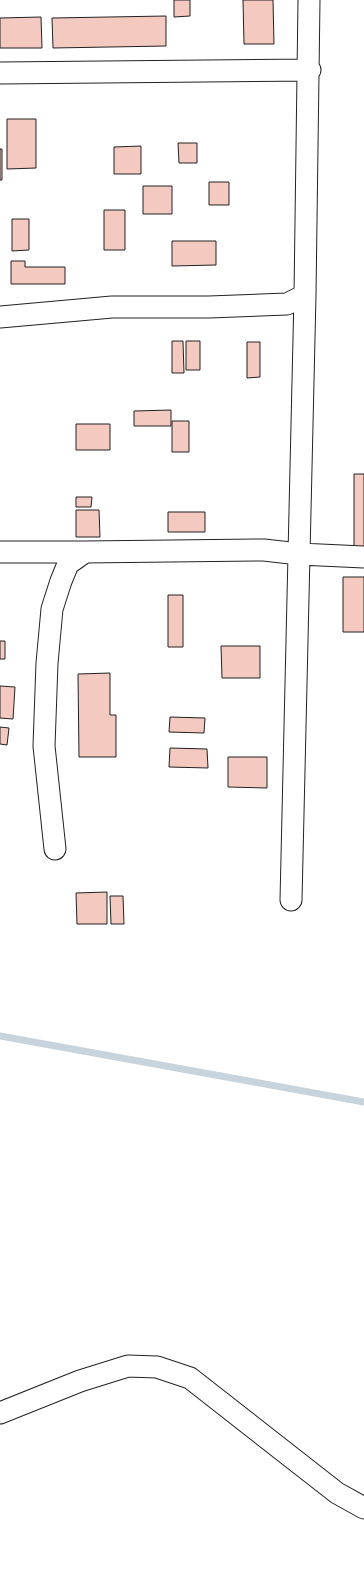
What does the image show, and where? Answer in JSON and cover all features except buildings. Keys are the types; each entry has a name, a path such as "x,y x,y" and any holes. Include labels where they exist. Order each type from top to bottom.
{"street":[{"path":"291,900 310,70 309,0"},
{"path":"0,73 310,70"},
{"path":"0,317 112,307 209,307 287,304 305,295"},
{"path":"0,552 264,550 299,554 364,557"},
{"path":"55,849 44,746 45,692 52,609 68,564 85,552"},
{"path":"0,1414 80,1381 128,1366 157,1367 190,1378 337,1493 364,1508"}],"waterway":[{"path":"0,1036 364,1102"}]}
